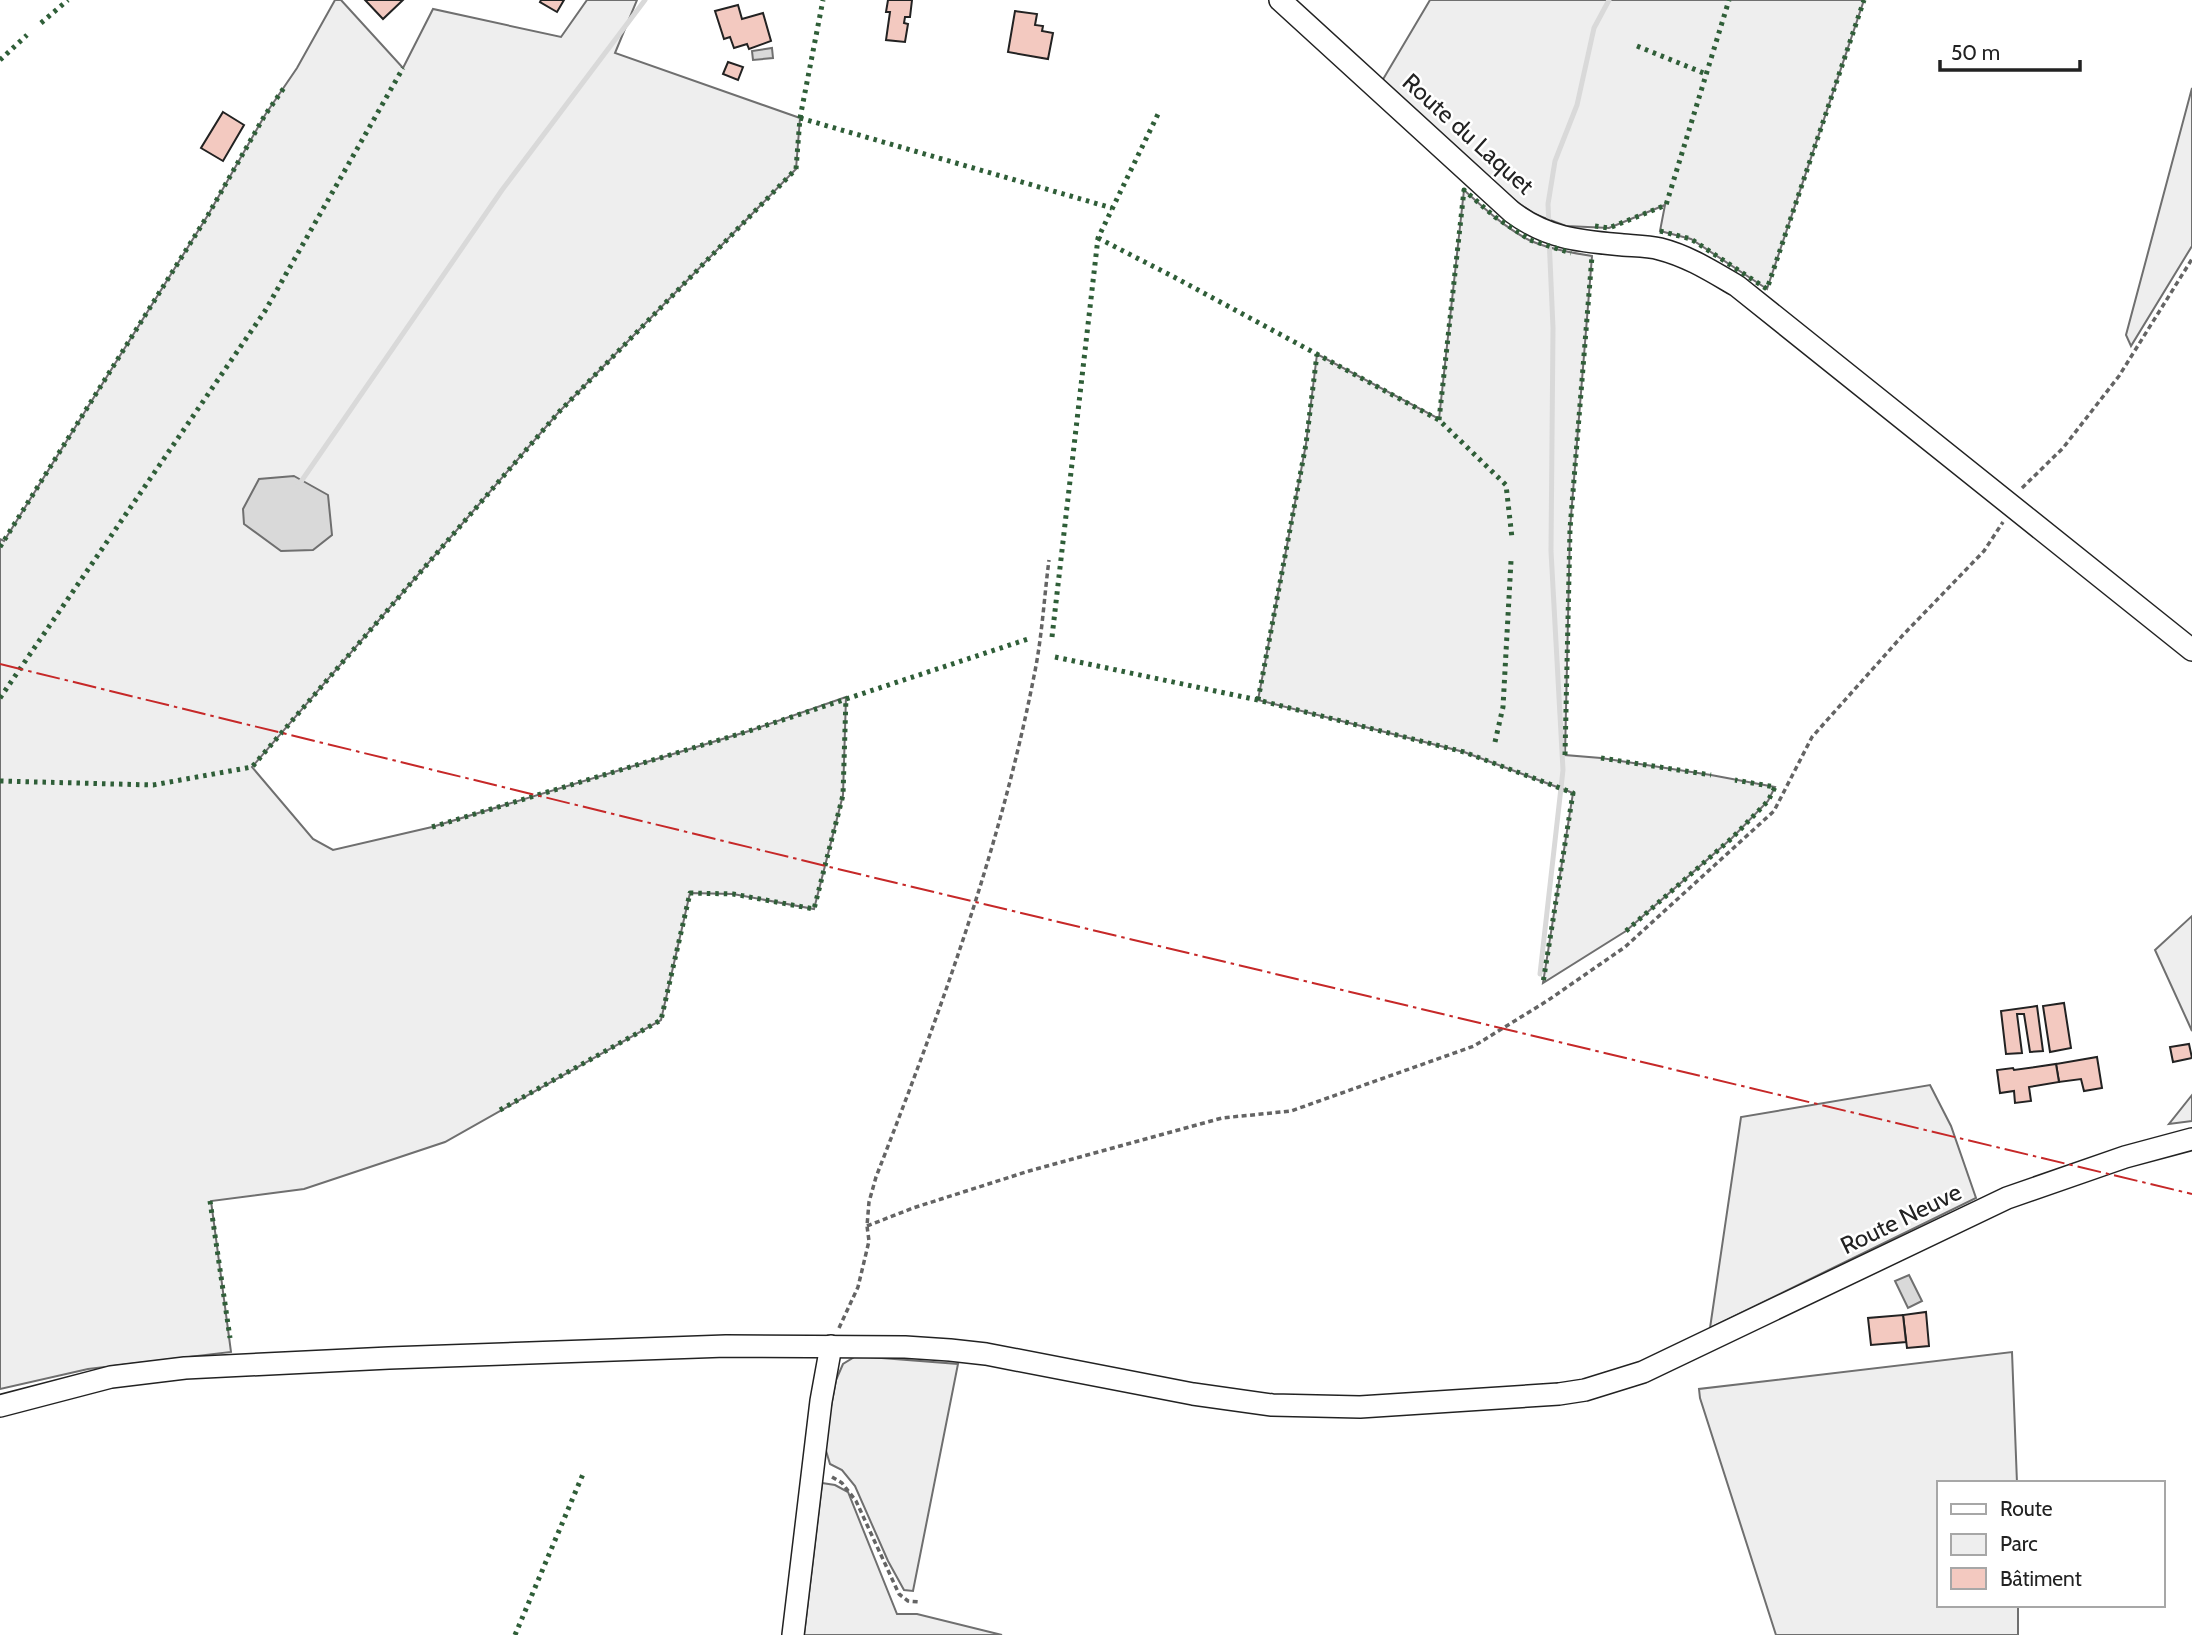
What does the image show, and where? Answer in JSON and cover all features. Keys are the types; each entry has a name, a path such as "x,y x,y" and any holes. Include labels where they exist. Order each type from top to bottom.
{"street":[{"name":"Route du Laquet","path":"1280,0 1512,212 1530,225 1560,237 1661,249 1703,265 1737,286 2192,650"},
{"name":"Route Neuve","path":"0,1406 111,1377 197,1367 726,1346 905,1347 986,1354 1192,1394 1306,1407 1407,1405 1559,1394 1596,1387 1643,1372 2007,1198 2113,1161 2192,1139"},
{"path":"793,1635 821,1401 831,1346"}],"path":[{"path":"867,1226 913,1208 1030,1171 1222,1118 1291,1111 1474,1046 1547,1001 1625,947 1774,811 1812,737 1903,635 1984,551 2022,489 2063,447 2119,376 2192,259"},
{"path":"831,1346 858,1287 869,1241 869,1202 876,1177 953,974 993,848 1035,673 1048,560"},
{"path":"813,1474 833,1477 850,1491 899,1594 908,1601 920,1602"}],"green space":[{"path":"335,0 341,0 403,68 433,9 561,37 587,0 637,0 615,53 800,118 796,169 558,413 252,767 313,839 333,850 432,827 749,731 846,697 843,795 814,909 733,894 690,893 661,1020 445,1142 304,1189 211,1201 231,1352 88,1369 0,1389 0,539 4,541 208,215"},
{"path":"1430,0 1864,0 1767,289 1691,239 1660,231 1665,205 1609,228 1566,226 1534,214 1506,194 1382,81"},
{"path":"2192,88 2192,246 2131,346 2126,335"},
{"path":"1464,190 1503,223 1529,240 1592,256 1570,529 1565,755 1601,758 1775,787 1768,801 1732,838 1626,931 1543,983 1573,793 1464,752 1258,700 1306,444 1317,354 1439,419"},
{"path":"2192,916 2192,1031 2155,950"},
{"path":"1930,1085 1951,1126 1976,1198 1710,1328 1741,1117"},
{"path":"2192,1095 2192,1121 2169,1124"},
{"path":"2012,1352 2017,1481 1937,1481 1937,1607 2018,1607 2018,1635 1776,1635 1699,1389"},
{"path":"856,1356 958,1364 913,1591 904,1590 888,1561 855,1486 842,1470 830,1464 824,1444 836,1380 843,1364"},
{"path":"822,1483 835,1485 848,1492 897,1614 917,1614 1002,1635 804,1635"}],"shaded area":[{"path":"772,48 773,58 753,60 752,51"},
{"path":"294,476 328,495 332,535 313,550 281,551 244,524 243,509 259,479"},
{"path":"1909,1275 1922,1301 1908,1308 1895,1281"}],"building":[{"path":"365,0 403,0 383,19"},
{"path":"564,0 557,12 540,2"},
{"path":"888,0 912,0 910,17 905,17 904,23 908,24 905,42 886,40 890,12 886,12"},
{"path":"738,5 742,19 763,13 771,41 749,49 747,44 734,48 730,37 724,39 715,11"},
{"path":"1015,11 1037,14 1035,25 1043,26 1042,31 1053,33 1048,59 1008,52"},
{"path":"728,62 743,67 738,80 723,74"},
{"path":"223,112 244,125 223,161 201,148"},
{"path":"2064,1003 2071,1048 2050,1052 2043,1006"},
{"path":"2037,1006 2043,1051 2030,1052 2024,1014 2017,1014 2022,1053 2006,1054 2001,1011"},
{"path":"2189,1044 2192,1058 2173,1062 2170,1047"},
{"path":"2097,1057 2102,1088 2084,1091 2081,1079 2059,1082 2056,1064"},
{"path":"2056,1064 2059,1082 2029,1087 2031,1101 2015,1103 2014,1091 2000,1093 1997,1070"},
{"path":"1926,1312 1929,1346 1907,1348 1903,1315"},
{"path":"1903,1315 1906,1342 1871,1345 1868,1318"}],"waterway":[{"path":"298,486 502,190 645,0"},
{"path":"1549,227 1548,204 1555,161 1577,105 1594,28 1609,0"},
{"path":"1540,974 1563,770 1551,551 1553,328 1549,237"}],"hedge":[{"path":"41,23 68,0"},
{"path":"0,781 153,785 252,767 558,413 796,169 800,118 823,0"},
{"path":"1595,226 1609,228 1666,205 1729,0"},
{"path":"1660,231 1691,239 1767,289 1864,0"},
{"path":"0,60 27,35"},
{"path":"1637,46 1706,74"},
{"path":"0,698 265,311 403,68"},
{"path":"0,547 208,215 265,115 286,85"},
{"path":"1052,637 1098,238 1160,110"},
{"path":"800,118 1112,208"},
{"path":"1439,420 1464,190 1495,217 1530,240 1571,253"},
{"path":"1098,238 1439,420 1506,485 1512,538"},
{"path":"1565,755 1570,529 1592,256"},
{"path":"1258,700 1306,444 1317,354"},
{"path":"1495,742 1503,707 1511,561"},
{"path":"432,827 749,731 1031,638"},
{"path":"1055,657 1258,700 1464,752 1573,793 1543,983"},
{"path":"500,1110 661,1020 690,893 733,894 814,909 843,795 846,697"},
{"path":"1601,758 1711,775"},
{"path":"1626,931 1732,838 1768,801 1775,787 1735,780"},
{"path":"210,1201 230,1338"},
{"path":"515,1635 583,1474"}],"power":[{"path":"0,664 834,868 2192,1194"}]}
